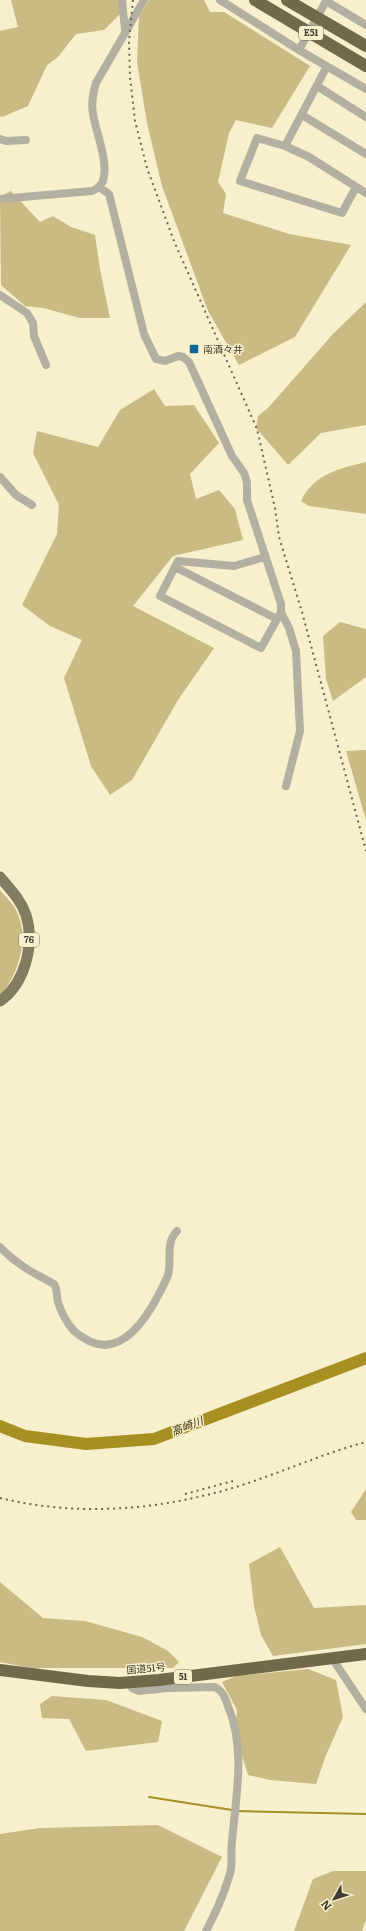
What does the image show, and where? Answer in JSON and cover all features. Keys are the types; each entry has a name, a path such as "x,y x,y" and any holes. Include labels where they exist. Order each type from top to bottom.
{"highway":[{"name":"E51","path":"255,0 366,66"},
{"name":"E51","path":"287,0 366,46"},
{"name":"国道51号","path":"0,1670 88,1681 130,1682 159,1680 366,1654"}],"main road":[{"name":"76","path":"0,877 21,904 26,915 29,940 24,970 12,990 0,1001"}],"street":[{"path":"122,0 125,30"},
{"path":"0,199 92,191 99,187 103,181 104,167 93,112 93,95 96,83 125,30 144,0"},
{"path":"220,0 299,50 366,89"},
{"path":"299,50 326,1 366,25"},
{"path":"285,146 327,66"},
{"path":"317,86 366,117"},
{"path":"302,115 366,154"},
{"path":"0,138 6,141 26,140"},
{"path":"356,187 342,213 240,181 257,138 285,146 309,157 366,193"},
{"path":"99,187 109,194 144,334 156,359 165,362 178,356 183,357 188,362 232,456 244,473 247,482 247,500 281,604 279,615 261,648 160,596 178,561 234,566 265,557"},
{"path":"0,296 27,313 33,323 34,336 46,365"},
{"path":"0,477 16,495 32,505"},
{"path":"175,567 279,615 289,628 296,651 300,731 286,786"},
{"path":"0,1247 7,1255 29,1272 54,1284 62,1312 74,1332 98,1345 108,1345 125,1338 140,1325 148,1314 168,1275 170,1242 177,1231"},
{"path":"332,1658 366,1709"},
{"path":"130,1682 132,1688 139,1691 168,1688 215,1687 220,1690 225,1697 231,1712 236,1729 238,1793 232,1841 231,1868 214,1917 206,1931"}],"shaded area":[{"path":"11,0 124,0 122,12 104,30 76,34 58,57 47,65 28,106 2,117 0,116 0,31 18,27"},
{"path":"149,0 204,0 210,12 224,12 310,66 272,128 236,120 229,133 218,182 226,194 223,213 289,234 351,245 295,337 239,365 208,311 162,186 147,123 137,62 139,17"},
{"path":"11,191 40,222 53,216 71,227 95,235 110,318 80,318 43,308 25,306 1,285 0,196"},
{"path":"366,302 366,425 321,433 288,465 256,428 258,416 268,408 333,334"},
{"path":"154,389 165,406 194,405 219,443 190,474 196,499 219,490 235,509 243,540 173,556 133,606 214,648 178,700 132,780 110,795 91,766 64,678 82,640 50,626 22,605 57,534 59,505 33,453 37,431 98,447 120,410"},
{"path":"366,462 366,514 309,506 301,501 313,484 321,478 337,470"},
{"path":"340,622 366,629 366,677 333,701 326,679 323,636"},
{"path":"366,750 366,820 346,751"},
{"path":"0,890 17,912 21,923 22,945 17,967 12,978 0,996"},
{"path":"366,1489 366,1520 356,1520 351,1512"},
{"path":"280,1547 314,1608 366,1605 366,1644 273,1656 261,1635 254,1606 249,1564"},
{"path":"0,1582 43,1618 85,1621 142,1637 168,1651 179,1662 173,1668 31,1668 0,1662"},
{"path":"308,1669 336,1680 343,1717 326,1755 316,1784 270,1780 248,1775 235,1733 237,1710 222,1682 236,1676"},
{"path":"52,1696 106,1700 162,1721 158,1742 86,1751 69,1719 42,1718 40,1704"},
{"path":"158,1825 222,1857 184,1931 0,1931 0,1834 40,1828"},
{"path":"333,1871 366,1871 366,1920 362,1931 294,1931 313,1879"}],"waterway":[{"name":"高崎川","path":"0,1426 25,1436 86,1444 154,1439 366,1358"},
{"path":"149,1797 232,1810"},
{"path":"237,1811 366,1814"}],"railway":[{"path":"133,0 129,41 130,77 135,121 147,168 174,241 257,429 275,508 279,537 302,612 366,851"},
{"path":"0,1498 50,1507 76,1509 126,1508 152,1505 223,1491 366,1442"},
{"path":"185,1494 233,1481"}],"place":[{"name":"南酒々井","path":"194,349"}]}
